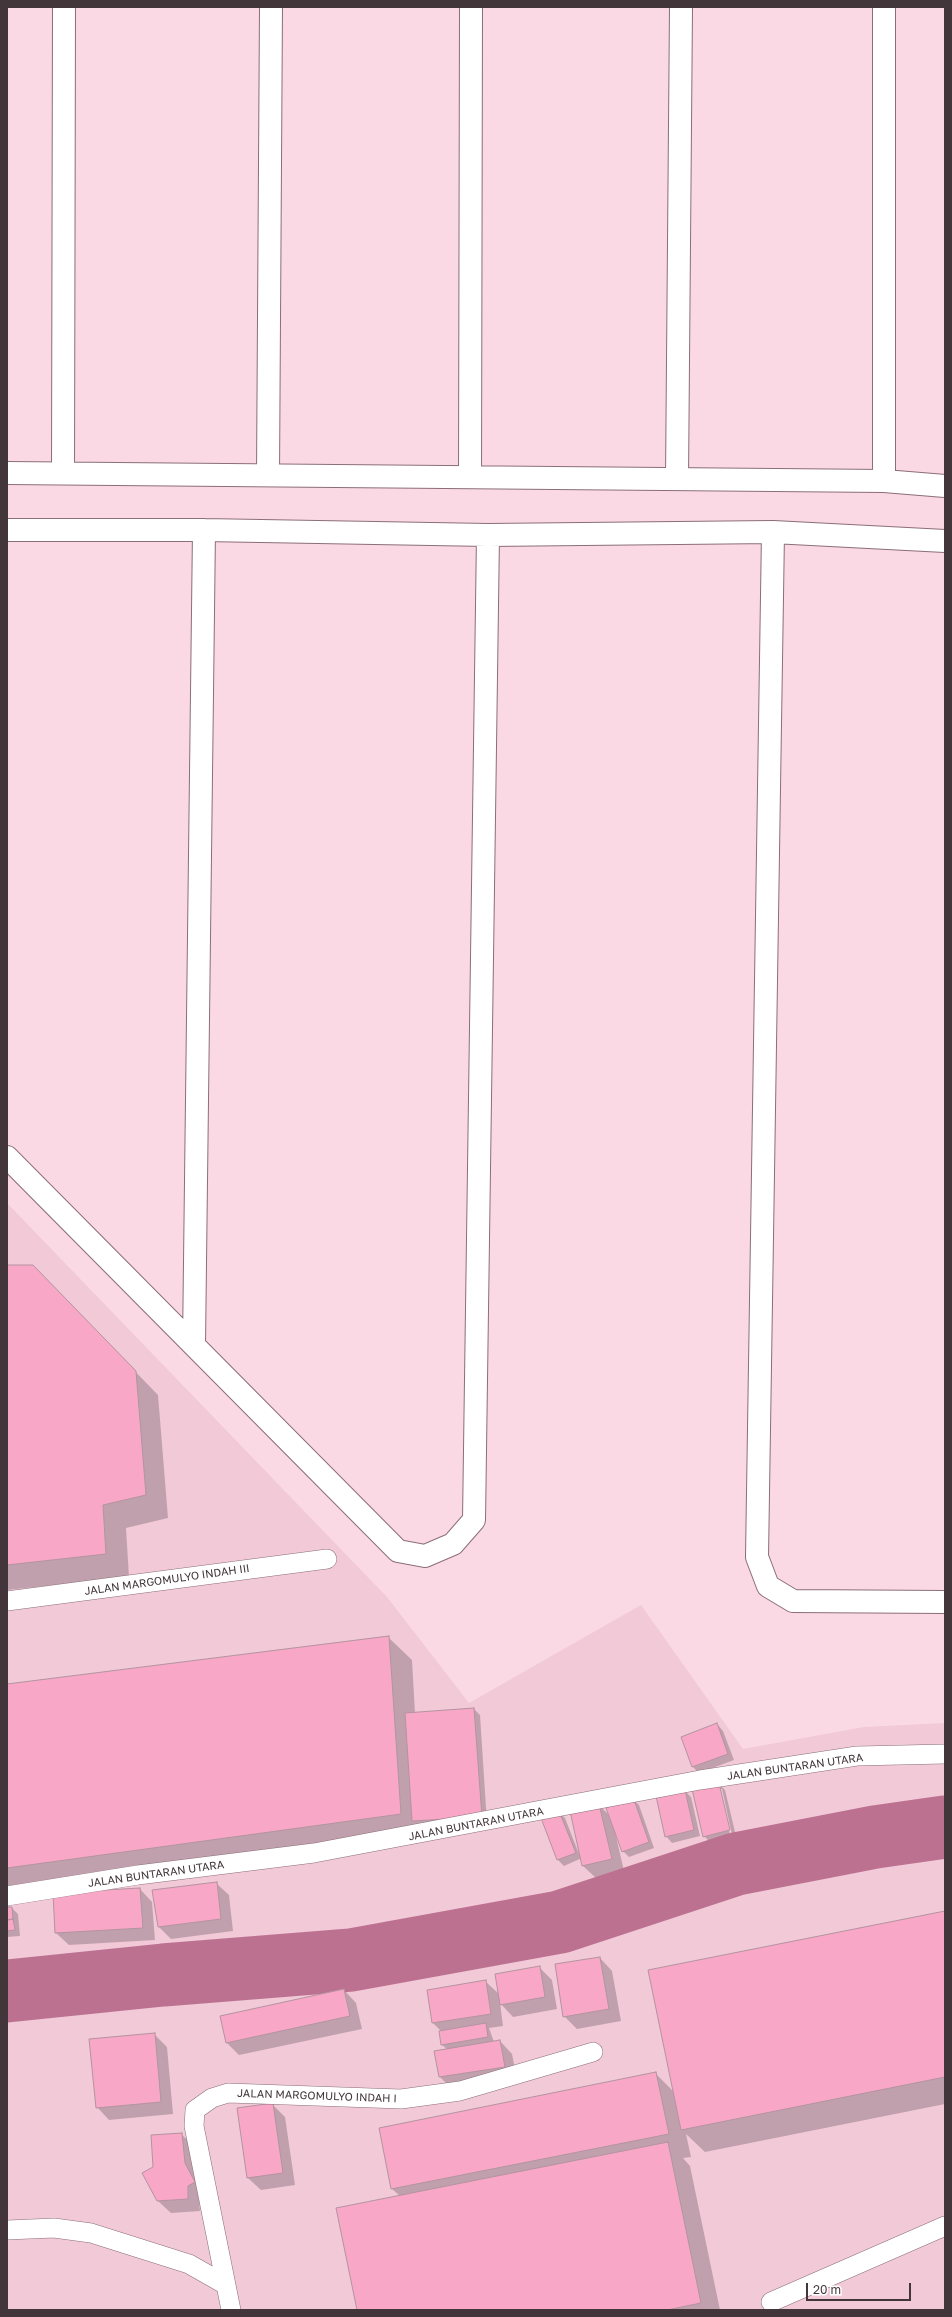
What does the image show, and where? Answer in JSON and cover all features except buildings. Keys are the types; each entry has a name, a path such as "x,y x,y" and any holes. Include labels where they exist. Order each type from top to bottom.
{"street":[{"path":"63,473 64,7"},
{"path":"268,475 271,7"},
{"path":"470,477 472,7"},
{"path":"677,480 681,7"},
{"path":"884,7 884,481"},
{"path":"7,472 884,481 945,486"},
{"path":"7,530 204,530 488,535 773,532 945,541"},
{"path":"194,1344 204,530"},
{"path":"773,532 757,1558 768,1586 793,1601 945,1602"},
{"path":"7,1157 398,1551 425,1556 453,1544 474,1520 488,535"}],"lane":[{"name":"JALAN MARGOMULYO INDAH III","path":"7,1601 327,1559"},
{"name":"JALAN BUNTARAN UTARA","path":"7,1896 138,1875 314,1853 700,1780 857,1756 945,1754"},
{"name":"JALAN MARGOMULYO INDAH I","path":"231,2310 194,2126 195,2110 212,2098 228,2093 401,2099 460,2091 593,2052"},
{"path":"772,2302 945,2226"},
{"path":"7,2230 54,2228 91,2233 189,2264 226,2285"}],"shaded area":[{"path":"7,1203 387,1597 469,1703 641,1605 743,1749 864,1727 945,1723 945,2310 7,2310"}],"waterway":[{"path":"7,1991 163,1975 351,1960 560,1922 736,1864 875,1837 945,1827"}]}
